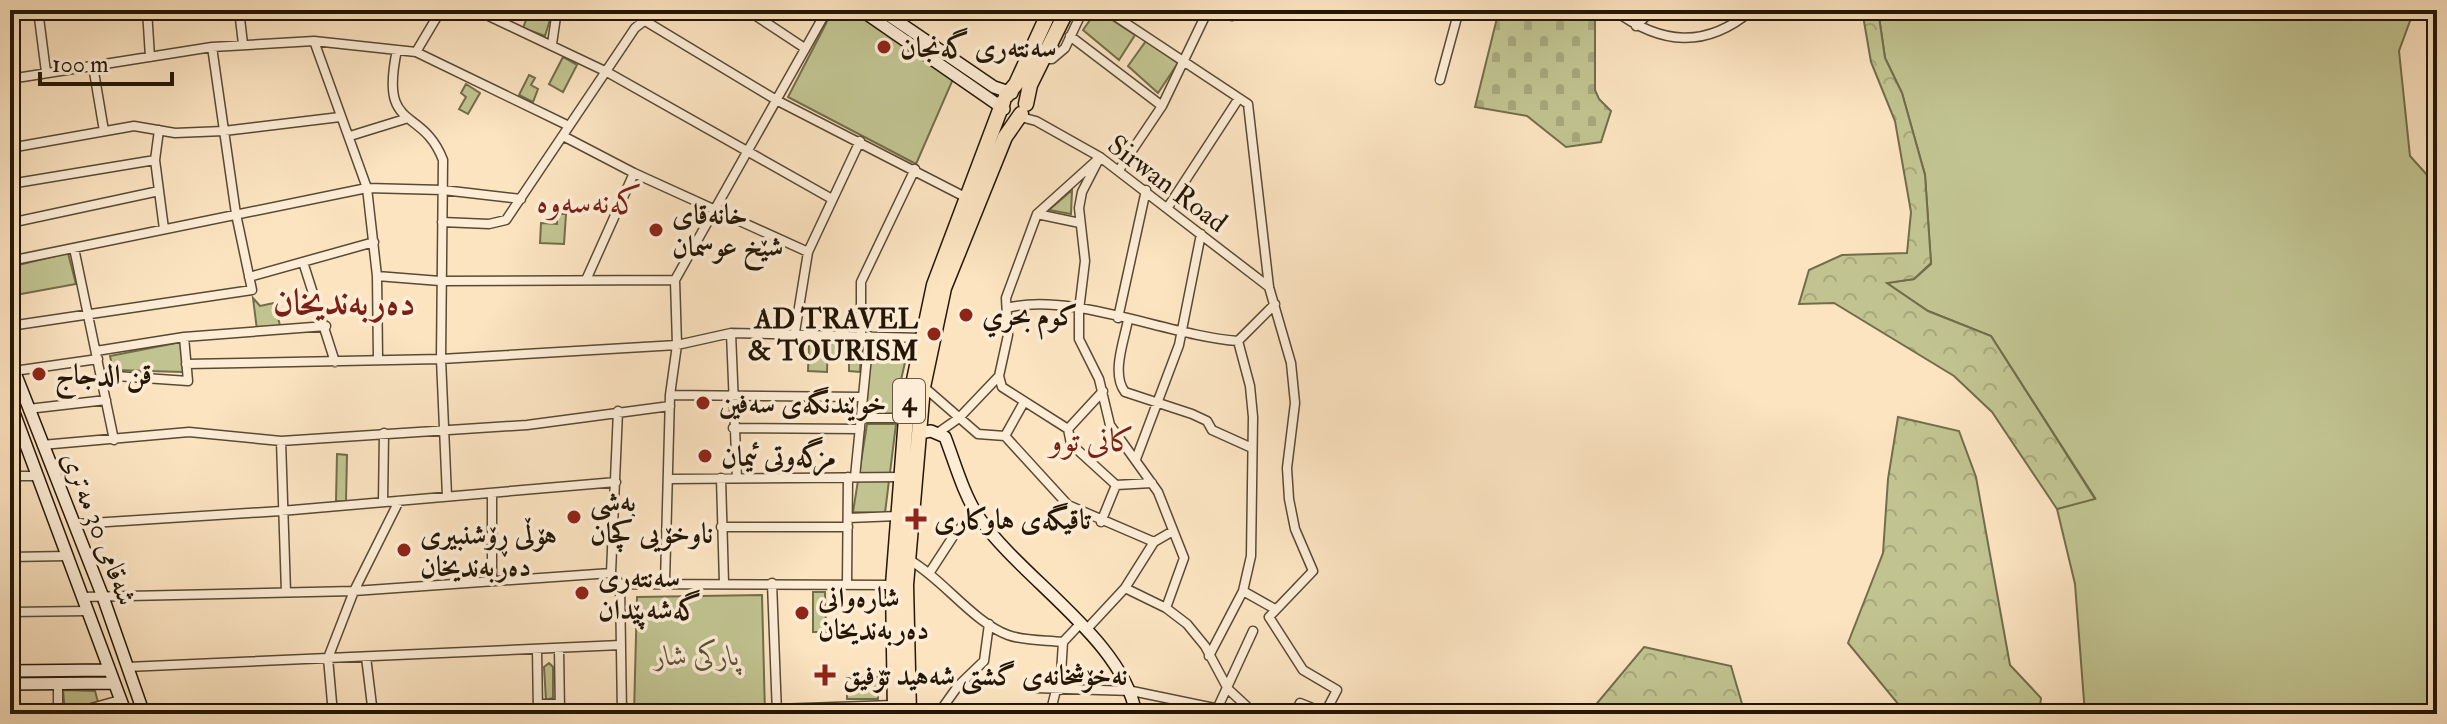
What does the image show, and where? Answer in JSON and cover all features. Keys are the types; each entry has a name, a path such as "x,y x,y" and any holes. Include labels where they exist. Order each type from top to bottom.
{"highway":[{"name":"4","path":"895,709 900,585 908,559 923,387 944,288 1005,137 1013,105 1049,10"},
{"name":"4","path":"909,714 898,516 906,418 921,338 934,285 965,197 1013,105 1030,85 1045,59 1067,10"}],"main road":[{"path":"861,10 1013,105"},
{"path":"887,12 994,87 1013,105"},
{"name":"شەقامی 30 مەتری","path":"12,366 76,524 144,714"},
{"name":"شەقامی 30 مەتری","path":"11,408 126,714"},
{"path":"919,433 939,432 945,437 977,514 1006,550 1083,627 1132,691 1136,714"},
{"path":"10,671 109,670"},
{"path":"10,684 114,683"}],"street":[{"path":"38,10 46,72"},
{"path":"147,10 150,57"},
{"path":"239,10 243,44"},
{"path":"416,52 441,10"},
{"path":"476,10 502,25 552,44 607,72 832,199"},
{"path":"552,44 557,10"},
{"path":"627,10 778,101 965,197"},
{"path":"442,222 501,223 521,199 635,28 658,10"},
{"path":"747,10 803,47"},
{"path":"665,582 670,395 677,345 675,280 778,101 803,47 827,10"},
{"path":"1045,59 1057,56 1083,10"},
{"path":"1106,10 1248,104 1269,287 1291,363 1295,403 1287,468 1289,499 1295,529 1313,571 1269,617 1303,670 1337,690 1325,713 1300,703 1295,714"},
{"path":"1119,170 1162,106 1208,10"},
{"path":"1224,10 1232,16 1232,10"},
{"path":"1440,80 1459,10"},
{"path":"1614,10 1636,26 1666,36 1700,38 1731,28 1752,10"},
{"path":"1636,26 1652,10"},
{"path":"1070,36 1162,106"},
{"path":"10,79 212,47 314,41 416,52 569,126"},
{"path":"314,41 367,188 377,276 378,359"},
{"path":"10,326 252,290 236,214 212,47"},
{"path":"397,50 391,89 395,107 437,147 443,160 440,281 447,496"},
{"path":"93,66 104,131"},
{"path":"1168,207 1239,98"},
{"name":"Sirwan Road","path":"1013,105 1119,170 1269,287"},
{"path":"10,148 134,126 159,130 224,131 340,117"},
{"path":"350,136 405,119"},
{"path":"159,130 155,160 164,229"},
{"path":"563,136 714,211 808,252"},
{"path":"795,332 808,252 860,141"},
{"path":"1100,157 1037,214 1006,298 1008,335 999,376 1002,387 1068,429 1071,444 1116,485 1152,483"},
{"path":"1100,157 1082,192 1080,223 1085,261 1079,339 1103,391 1110,425 1152,483 1184,558 1166,608"},
{"path":"10,184 155,160"},
{"path":"847,584 851,477 863,397 865,336 861,282 915,169"},
{"path":"586,280 634,173"},
{"path":"10,261 367,188 443,190 521,199"},
{"path":"1118,318 1146,190"},
{"path":"10,223 159,191"},
{"path":"1037,214 1080,223"},
{"path":"1136,459 1181,332 1201,234"},
{"path":"249,277 374,242"},
{"path":"74,248 114,440"},
{"path":"303,262 326,326 335,362"},
{"path":"377,276 440,281 675,280"},
{"path":"1007,308 1032,303 1128,320 1202,338 1238,341 1275,304"},
{"path":"1128,320 1120,357 1119,385 1125,392 1192,414 1207,421 1212,430 1252,448"},
{"path":"12,366 97,355 184,337 326,326"},
{"path":"186,364 441,359 677,345 731,333 795,332 921,338"},
{"path":"731,333 737,478"},
{"path":"101,375 188,381 184,337"},
{"path":"1209,656 1243,591 1253,523 1250,386 1238,341"},
{"path":"939,432 959,418 999,376"},
{"path":"923,387 978,434 1005,436 1068,505 1101,522 1154,542"},
{"path":"1068,429 1103,391"},
{"path":"670,395 863,397"},
{"path":"28,409 106,400"},
{"path":"1005,436 1024,402"},
{"path":"42,445 189,432 281,441 527,425 670,406"},
{"path":"618,411 611,573 620,584 622,714"},
{"path":"861,418 906,418"},
{"path":"733,428 860,429"},
{"path":"383,502 384,433"},
{"path":"281,441 286,592"},
{"path":"10,476 38,476"},
{"path":"669,479 901,477"},
{"path":"721,478 724,583"},
{"path":"76,524 281,511 616,482"},
{"path":"1101,522 1116,485"},
{"path":"492,493 492,581"},
{"path":"333,714 328,658 354,591 399,501"},
{"path":"930,572 956,532 977,514"},
{"path":"721,527 848,523 898,516"},
{"path":"908,559 930,572 989,624 1013,637 1063,642 1125,588 1154,542 1173,531"},
{"path":"10,557 67,556"},
{"path":"82,597 354,591 611,573"},
{"path":"772,583 776,712 895,709"},
{"path":"620,584 900,585"},
{"path":"1125,588 1166,608 1199,636 1228,689 1255,714"},
{"path":"1243,591 1275,609"},
{"path":"10,612 87,611"},
{"path":"938,714 958,686 984,661 989,624"},
{"path":"1218,707 1253,631"},
{"path":"1050,714 1058,690 1063,642"},
{"path":"127,667 621,645"},
{"path":"538,704 560,709 559,648"},
{"path":"537,649 538,714"},
{"path":"366,657 373,714"},
{"path":"58,683 58,714"},
{"path":"1035,688 1132,691 1243,714"},
{"path":"70,714 120,700"}],"green space":[{"path":"530,10 553,10 545,36 523,28"},
{"path":"833,10 851,10 954,77 916,164 788,97"},
{"path":"1097,10 1135,35 1119,60 1083,30"},
{"path":"1499,10 1595,10 1595,90 1611,111 1601,142 1566,147 1527,116 1475,107"},
{"path":"1862,10 1878,10 1885,58 1902,93 1925,175 1931,263 1914,279 1887,283 1928,311 1991,336 2095,499 2057,509 1992,412 1954,376 1834,303 1799,304 1809,270 1842,255 1907,253 1911,212 1895,121 1871,62"},
{"path":"1878,10 2414,10 2399,51 2410,156 2437,186 2437,714 2085,714 2075,584 2057,509 2095,498 1991,336 1928,311 1886,283 1914,279 1931,264 1925,175 1902,93 1885,58"},
{"path":"1146,41 1178,63 1158,93 1128,66"},
{"path":"563,57 577,65 563,92 549,84"},
{"path":"529,75 535,78 531,85 538,89 533,102 519,95"},
{"path":"466,84 480,93 468,114 459,109 466,97 461,93"},
{"path":"1072,190 1071,214 1049,210"},
{"path":"557,214 566,214 564,244 540,243 541,223 557,224"},
{"path":"68,253 76,284 10,296 10,267"},
{"path":"253,298 260,306 274,303 281,329 257,330"},
{"path":"181,342 183,372 113,370 110,356"},
{"path":"809,342 828,342 827,372 808,371"},
{"path":"872,342 898,343 896,356 906,358 893,415 873,414 873,409 866,407"},
{"path":"830,343 861,344 860,372 849,371 849,358 830,357"},
{"path":"1898,417 1959,431 1976,477 2010,665 2041,698 2039,714 1913,714 1903,710 1848,643 1883,553 1888,479"},
{"path":"867,424 896,424 885,513 853,512"},
{"path":"337,454 347,455 346,502 336,501"},
{"path":"813,592 825,592 826,632 813,632"},
{"name":"پاركى شار","path":"762,595 765,714 634,714 637,597"},
{"path":"1644,647 1731,666 1745,714 1588,714"},
{"path":"549,663 553,667 553,698 546,700 544,667"},
{"path":"878,677 878,699 847,699 847,678"},
{"path":"63,690 95,691 98,702 65,712"}],"place":[{"name":"سەنتەری گەنجان","path":"884,47"},
{"name":"خانەقای شێخ عوسمان","path":"656,230"},
{"name":"کوم بحري","path":"966,315"},
{"name":"AD TRAVEL & TOURISM","path":"934,334"},
{"name":"قن الدجاج","path":"39,374"},
{"name":"خوێندنگەی سەفین","path":"703,403"},
{"name":"مزگەوتی ئیمان","path":"705,456"},
{"name":"بەشی ناوخۆیی کچان","path":"574,517"},
{"name":"تاقیگەی هاوکاری","path":"916,519"},
{"name":"هۆڵی ڕۆشنبیری دەربەندیخان","path":"404,550"},
{"name":"سەنتەری گەشەپێدان","path":"582,593"},
{"name":"شارەوانی دەربەندیخان","path":"802,613"},
{"name":"نەخۆشخانەی گشتی شەهید تۆفیق","path":"825,675"}],"district":[{"name":"کەنەسەوە","path":"589,202"},
{"name":"دەربەندیخان","path":"344,301"},
{"name":"کانی توو","path":"1092,440"}]}
